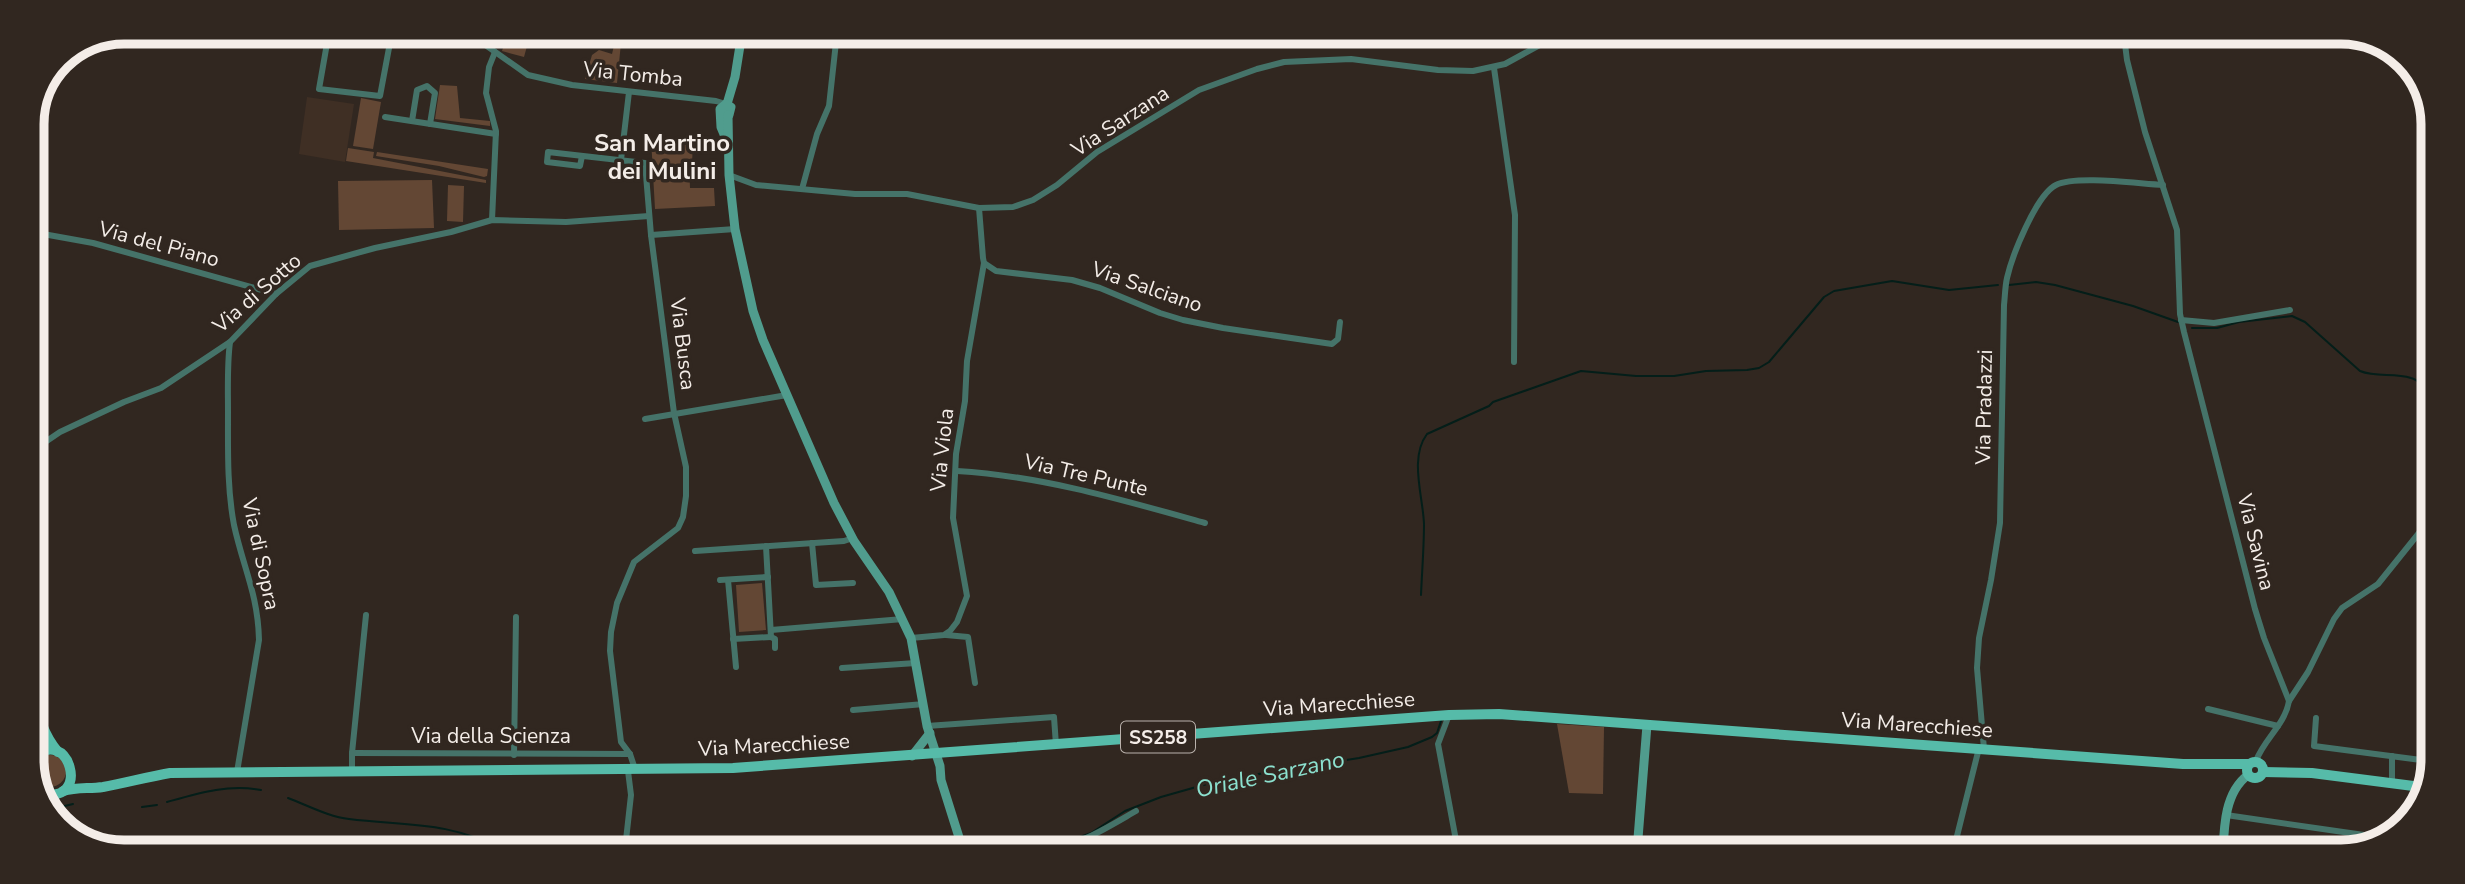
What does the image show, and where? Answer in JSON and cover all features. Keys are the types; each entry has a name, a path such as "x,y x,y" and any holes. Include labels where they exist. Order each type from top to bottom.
{"main road":[{"path":"741,44 721,127 728,149 735,229 753,311 762,340 834,503 853,538 890,593 911,638 941,780 960,840"},
{"name":"Via Marecchiese","path":"63,791 102,787 170,773 733,768 1449,715 1499,714 2254,768 2417,786"},
{"path":"1638,840 1647,725"},
{"path":"912,756 929,730"},
{"path":"44,732 85,782 102,787"},
{"path":"44,751 58,752"},
{"path":"2224,840 2226,815 2237,783 2254,768"},
{"path":"63,791 70,781 72,769"},
{"name":"SS258","path":"52,795 63,791"}],"street":[{"path":"327,44 320,89 380,96 390,44"},
{"name":"Via Tomba","path":"484,44 537,79 704,99 725,108"},
{"path":"802,189 817,134 829,106 836,44"},
{"name":"Via Sarzana","path":"729,175 756,185 855,194 907,194 979,208 1013,206 1032,200 1057,185 1097,152 1199,90 1284,62 1350,60 1438,70 1474,71 1494,68 1539,44"},
{"name":"Via Savina","path":"2126,44 2134,88 2177,230 2181,320 2255,609 2289,701"},
{"path":"495,52 489,67 486,93 496,134 492,220 566,222 649,216"},
{"path":"1494,68 1515,215 1514,362"},
{"path":"412,121 417,89 427,86 435,93 430,124"},
{"path":"582,156 580,166 547,162 548,152 621,160 629,92"},
{"path":"384,117 496,134"},
{"name":"Via Busca","path":"621,160 645,163 651,235 674,413 686,467 683,517 672,534 634,562 617,603 611,632 611,658 621,742 630,754 632,770 626,840"},
{"name":"Via Pradazzi","path":"1956,840 1981,749 1977,668 1979,638 2000,523 2004,305 2007,278 2014,256 2045,193 2057,184 2073,180 2163,185"},
{"path":"979,208 984,263"},
{"name":"Via di Sotto","path":"44,443 60,432 160,388 230,342 276,294 310,266 492,220"},
{"path":"651,235 735,229"},
{"name":"Via del Piano","path":"44,234 93,243 276,294"},
{"name":"Via Salciano","path":"984,263 996,271 1044,276 1100,288 1160,313 1223,328 1332,344 1338,339 1340,322"},
{"name":"Via Viola","path":"944,635 957,622 967,596 953,517 956,454 965,401 967,361 984,263"},
{"path":"2181,320 2214,323 2290,310"},
{"name":"Via di Sopra","path":"230,342 228,456 231,506 253,588 259,640 237,772"},
{"path":"645,419 787,395"},
{"name":"Via Tre Punte","path":"957,471 1018,477 1093,492 1205,523"},
{"path":"2254,768 2260,750 2288,709 2289,701 2308,672 2334,619 2342,608 2378,584 2421,530"},
{"path":"695,551 853,538"},
{"path":"812,543 816,585 853,583"},
{"path":"766,546 771,633 775,639 775,648"},
{"path":"736,667 724,580 768,578"},
{"path":"352,771 366,615"},
{"path":"514,755 516,617"},
{"path":"733,639 903,619"},
{"path":"911,638 944,635 968,637 975,683"},
{"path":"842,668 916,663"},
{"path":"853,710 923,704"},
{"path":"2208,709 2278,726"},
{"path":"1449,715 1438,744 1456,840"},
{"path":"929,730 1054,717 1056,745"},
{"path":"2316,718 2314,746 2421,760"},
{"name":"Via della Scienza","path":"352,753 630,754"},
{"path":"2392,756 2392,783"},
{"path":"1084,840 1136,811"},
{"path":"2226,815 2368,836"}],"shaded area":[{"path":"504,44 528,44 524,57 502,51"},
{"path":"614,44 621,44 617,83 585,79 592,55 599,50 612,54"},
{"path":"440,85 457,86 460,118 490,121 490,126 435,119"},
{"path":"307,97 354,104 345,162 299,154"},
{"path":"361,98 381,102 373,149 353,146"},
{"path":"651,138 693,143 692,163 689,163 690,188 714,188 715,206 655,209"},
{"path":"348,148 374,152 373,158 486,180 486,183 346,161"},
{"path":"377,152 488,169 487,176 376,156"},
{"path":"432,180 434,228 339,230 338,181"},
{"path":"448,185 464,186 463,222 447,221"},
{"path":"762,583 766,630 739,632 736,585"},
{"path":"1557,724 1604,727 1603,794 1569,793"},
{"path":"44,756 56,756 65,765 65,777 56,786 49,787"}],"waterway":[{"name":"Oriale Sarzano","path":"1421,595 1424,524 1418,466 1419,454 1427,434 1493,402 1581,371 1674,376 1759,368 1769,362 1824,297 1834,291 1892,281 1949,290 1998,285"},
{"name":"Oriale Sarzano","path":"2009,285 2036,282 2055,285 2133,306 2178,322"},
{"name":"Oriale Sarzano","path":"2192,328 2217,328 2239,322 2292,316 2305,322 2360,371 2405,376 2421,383"},
{"name":"Oriale Sarzano","path":"1072,840 1091,833 1125,811 1161,797 1221,780 1359,758 1408,747 1432,737 1437,733 1441,721"},
{"name":"Oriale Sarzano","path":"167,802 225,789 261,790"},
{"name":"Oriale Sarzano","path":"288,798 341,818 426,826 463,833 482,840"},
{"name":"Oriale Sarzano","path":"59,807 73,804"},
{"name":"Oriale Sarzano","path":"142,807 157,805"}],"district":[{"name":"San Martino dei Mulini","path":"662,157"}]}
